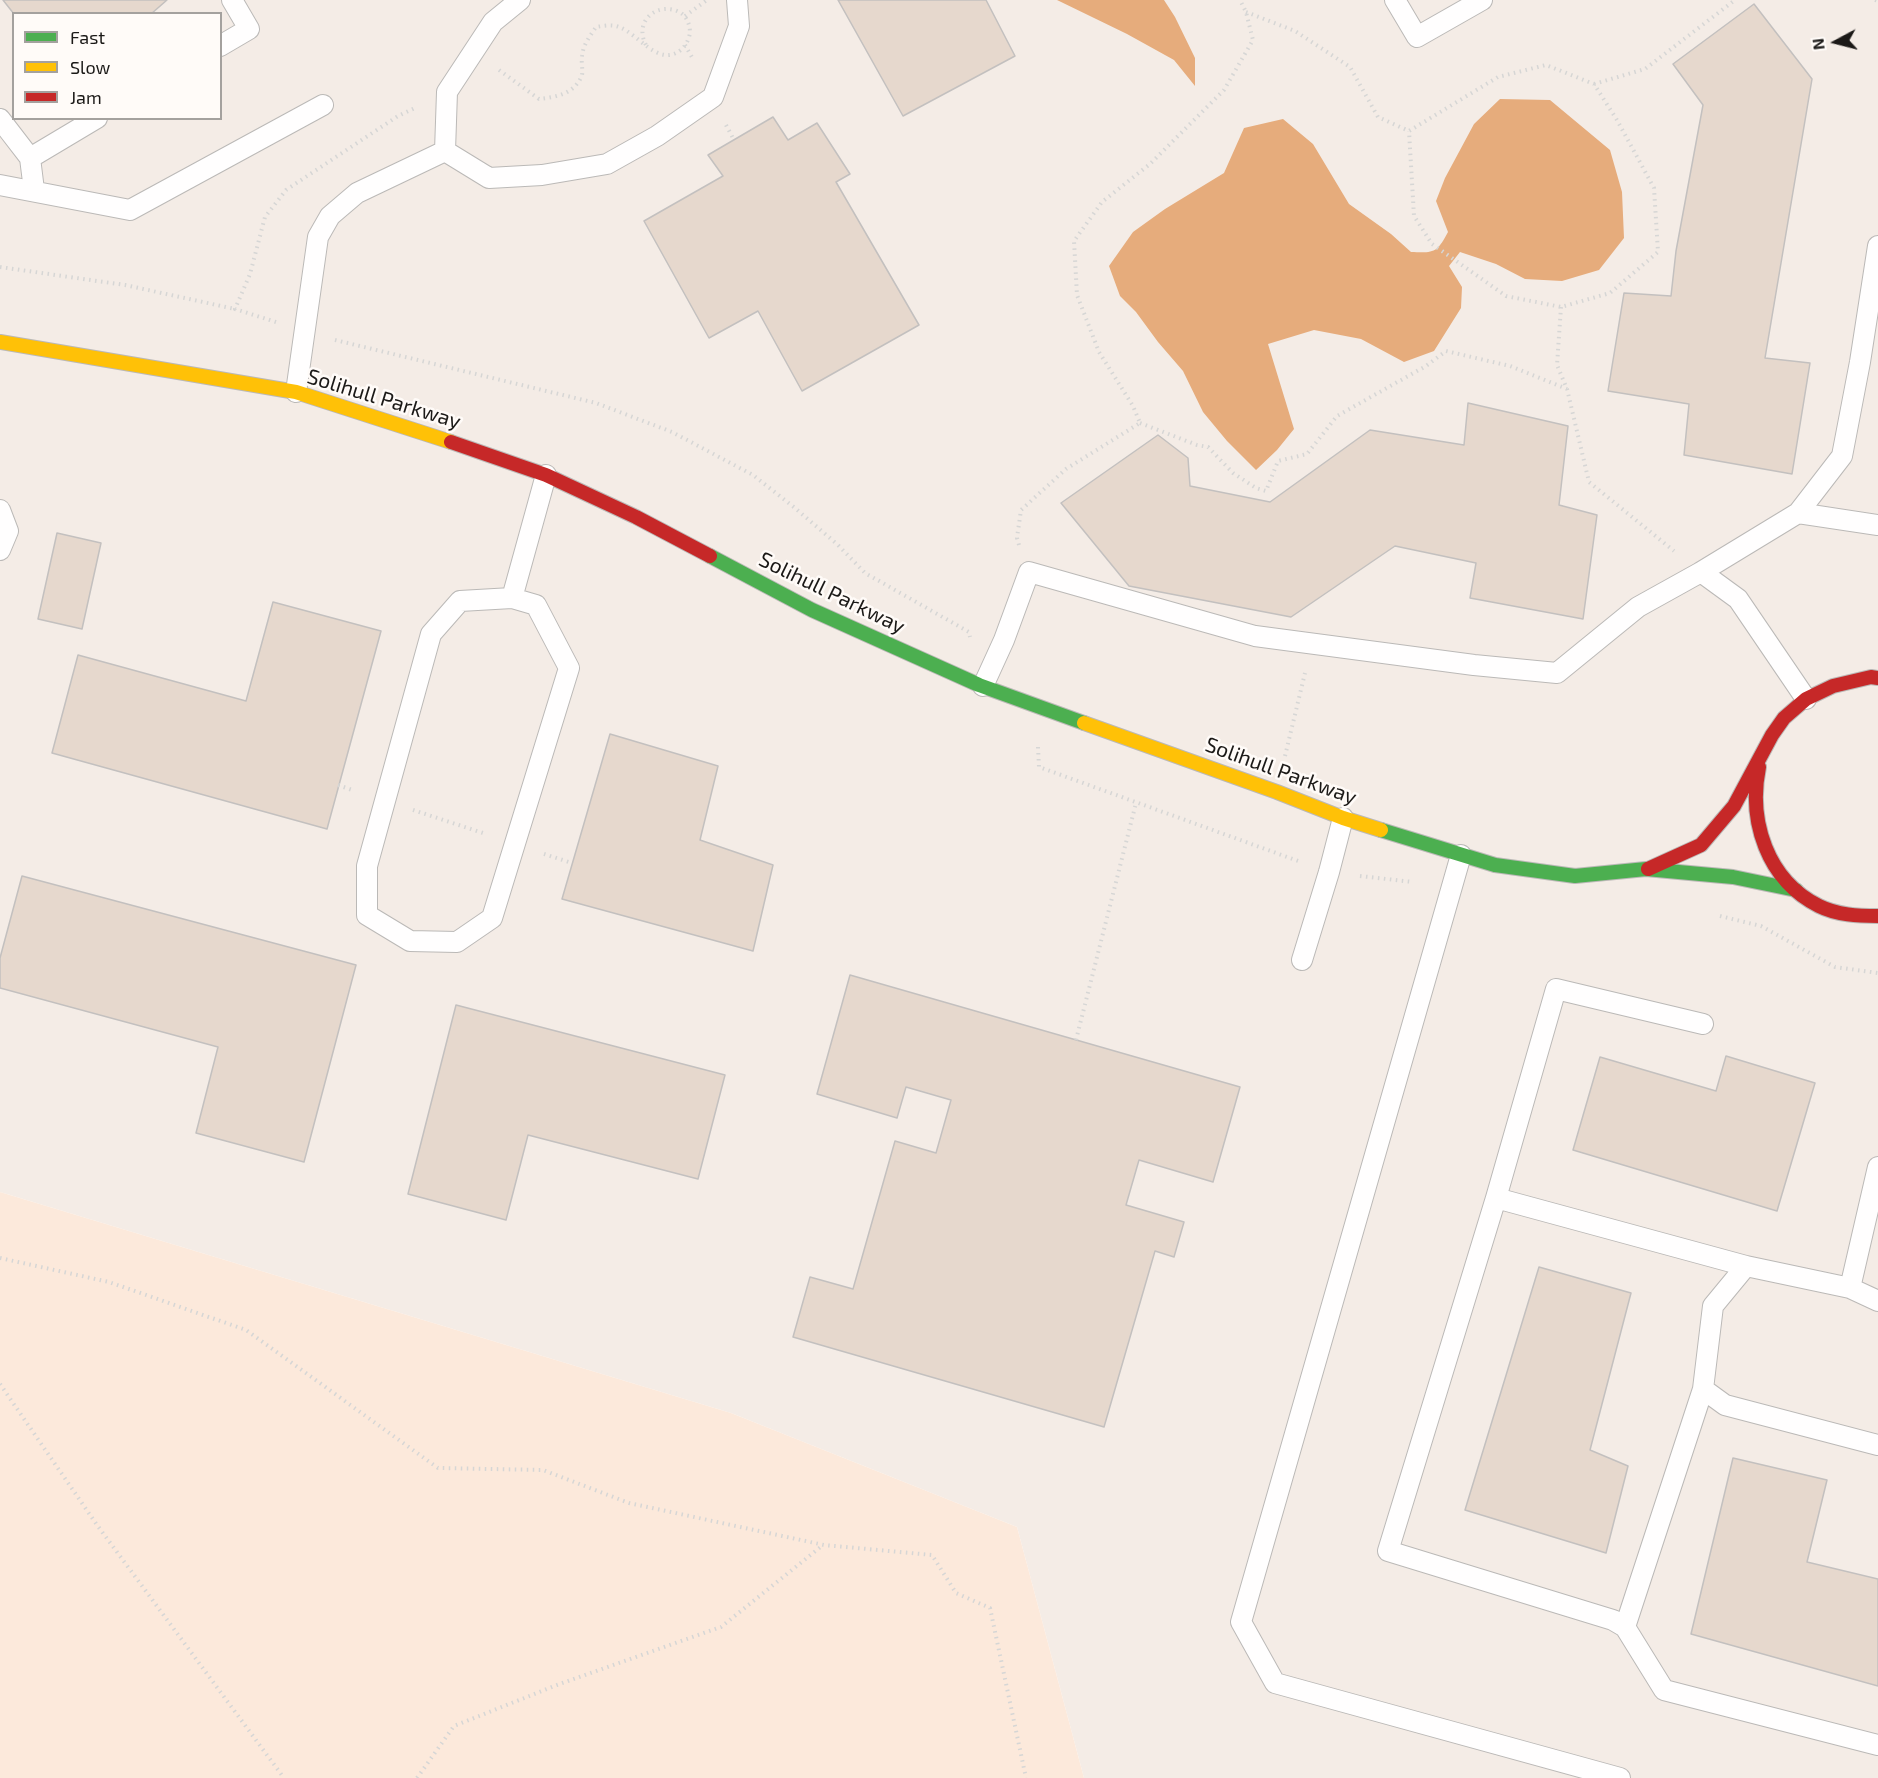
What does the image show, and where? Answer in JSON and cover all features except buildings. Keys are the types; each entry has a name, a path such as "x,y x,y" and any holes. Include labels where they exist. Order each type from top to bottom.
{"street":[{"name":"Solihull Parkway","path":"0,342 296,392 424,432 546,475 636,517 812,610 981,686 1277,792 1343,818 1495,866 1575,876 1646,869"},
{"path":"1646,869 1701,845 1734,806 1772,735 1784,718 1806,699 1833,686 1871,677 1878,678"},
{"path":"1763,754 1757,775 1756,802 1762,840 1778,869 1796,890 1820,906 1850,916 1878,916"},
{"path":"1646,869 1733,877 1796,890"}],"lane":[{"path":"222,45 249,29 232,0"},
{"path":"445,151 447,92 494,22 520,0"},
{"path":"445,151 489,178 542,175 607,164 657,136 713,98 739,26 738,0"},
{"path":"1395,0 1417,37 1482,0"},
{"path":"0,185 130,210 323,105"},
{"path":"0,119 30,158 34,190"},
{"path":"30,158 94,120"},
{"path":"296,392 318,237 330,216 357,193 445,151"},
{"path":"981,686 1004,640 1029,572 1255,636 1474,665 1557,673 1638,607 1798,513 1842,456 1860,362 1878,246"},
{"path":"512,598 546,475"},
{"path":"0,510 8,531 0,550"},
{"path":"1798,513 1878,525"},
{"path":"1701,572 1738,599 1806,699"},
{"path":"512,598 536,605 569,669 492,918 458,942 410,941 367,915 367,866 385,801 430,634 460,601 512,598"},
{"path":"1302,960 1343,818"},
{"path":"1461,855 1241,1622 1275,1683 1620,1778"},
{"path":"1703,1024 1556,989 1496,1198 1388,1551 1613,1620 1625,1627 1664,1690 1878,1745"},
{"path":"1850,1288 1878,1167"},
{"path":"1496,1198 1746,1266 1850,1288 1878,1301"},
{"path":"1625,1627 1703,1389 1713,1306 1746,1266"},
{"path":"1703,1389 1725,1405 1878,1445"}],"path":[{"path":"685,16 707,0"},
{"path":"1240,0 1246,12 1253,40 1224,90 1150,164 1102,202 1074,241 1077,295 1099,352 1133,406 1140,423 1208,447 1233,473 1256,488 1266,491 1278,461 1307,454 1337,416 1426,366 1446,351 1510,366 1567,389"},
{"path":"1594,84 1645,69 1735,0"},
{"path":"474,52 539,99 560,97 573,88 582,74 582,55 587,39 596,27 616,25 629,32 652,51 660,55 668,55 680,51 688,39 690,31 685,16 678,10 665,7 648,14 642,30 646,45"},
{"path":"1246,12 1295,31 1350,67 1378,117 1410,131"},
{"path":"1546,65 1594,84 1617,120 1654,188 1658,252 1610,293 1561,307 1506,296 1431,244 1414,216 1410,131 1498,77 1546,65"},
{"path":"235,309 250,274 265,217 286,190 398,116 447,92"},
{"path":"0,267 125,285 235,309 304,332 360,347 596,402 672,432 753,475 812,523 865,573 969,632 981,686"},
{"path":"1561,307 1557,365 1567,389 1589,482 1701,572"},
{"path":"1029,572 1017,538 1021,510 1066,469 1140,423"},
{"path":"1277,792 1312,643"},
{"path":"338,785 572,863"},
{"path":"1076,1040 1136,803"},
{"path":"0,1258 110,1282 246,1330 438,1467 543,1470 629,1503 824,1545 932,1556 957,1593 990,1608 1026,1778"},
{"path":"0,1384 97,1525 284,1778"},
{"path":"417,1778 454,1726 558,1685 721,1627 824,1545"}],"shaded area":[{"path":"0,0 1878,0 1878,1778 1084,1778 1017,1527 731,1413 0,1192"},
{"path":"1057,0 1164,0 1195,58 1195,86 1174,60"},
{"path":"1500,99 1550,100 1610,150 1622,192 1624,238 1599,270 1562,281 1525,279 1496,264 1460,252 1449,266 1462,287 1461,308 1434,351 1404,362 1361,339 1314,330 1268,344 1294,429 1277,450 1256,470 1227,441 1203,412 1183,371 1136,312 1120,296 1109,266 1133,232 1165,209 1224,173 1244,128 1283,119 1313,144 1349,204 1391,234 1411,252 1430,252 1438,248 1448,232 1436,201 1445,178 1474,124"},
{"path":"0,1192 731,1413 1017,1527 1084,1778 0,1778"}],"traffic: fast":[{"path":"710,556 812,610 979,685 1084,723"},
{"path":"1381,830 1495,865 1575,876 1646,869 1733,877 1796,890"}],"traffic: slow":[{"path":"0,342 296,392 451,442"},
{"path":"1084,723 1381,830"}],"traffic: jam":[{"path":"451,442 546,475 636,517 710,556"},
{"path":"1648,869 1701,845 1734,806 1772,735 1784,718 1806,699 1833,686 1871,677 1878,678"},
{"path":"1759,767 1756,787 1759,828 1774,865 1786,881 1801,895 1826,909 1848,914 1878,916"}]}
